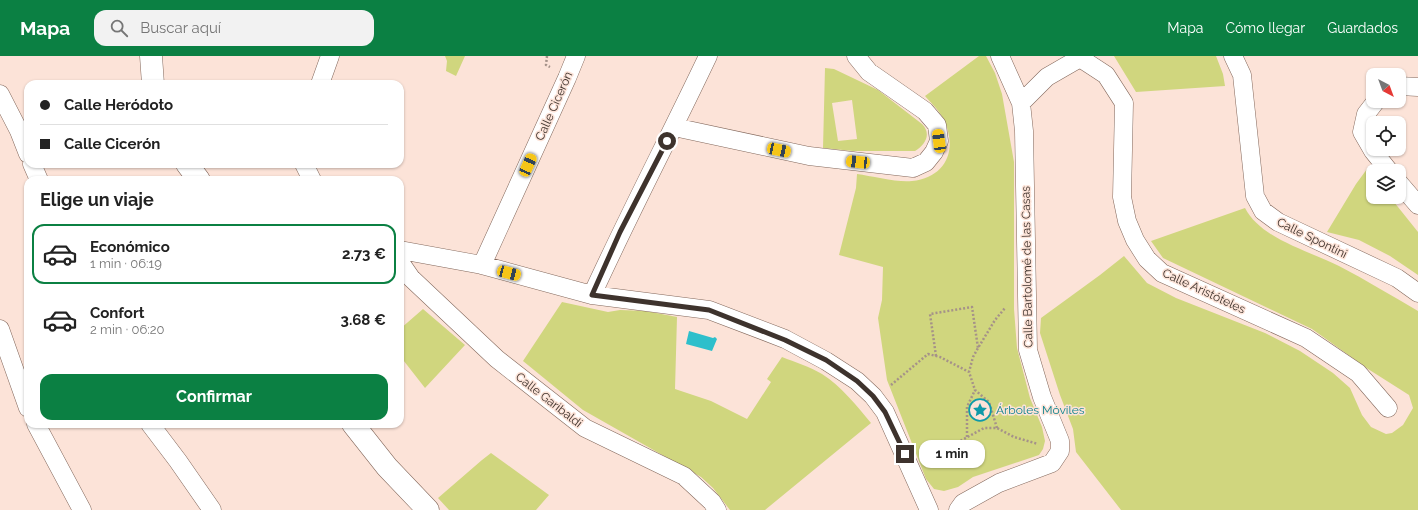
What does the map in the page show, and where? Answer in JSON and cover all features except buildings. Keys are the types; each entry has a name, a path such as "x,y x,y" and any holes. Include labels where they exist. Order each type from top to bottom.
{"street":[{"path":"151,56 153,80"},
{"path":"321,80 330,56"},
{"name":"Calle Cicerón","path":"482,265 576,56"},
{"path":"592,295 620,232 674,127 708,56"},
{"path":"674,127 808,156 913,168 926,162 934,152 939,141 937,125 924,111 869,72 856,56"},
{"name":"Calle Bartolomé de las Casas","path":"1000,56 1021,103 1024,131 1028,350 1042,397 1060,441 1060,451"},
{"name":"Calle Spontini","path":"1233,56 1242,75 1255,196 1263,211 1278,222 1397,278 1418,294"},
{"path":"1242,75 1249,56"},
{"path":"1021,103 1047,77 1080,57"},
{"name":"Calle Aristóteles","path":"1080,57 1106,75 1124,103 1122,197 1127,221 1135,240 1148,259 1162,273 1306,338 1358,373 1388,408"},
{"path":"1406,86 1418,87"},
{"path":"0,94 24,144"},
{"path":"1371,108 1366,114 1362,132 1373,151 1383,164"},
{"path":"1406,190 1418,205"},
{"path":"404,251 482,265 592,295 709,310 785,340 826,360 857,381 873,396 885,412 930,510"},
{"name":"Calle Garibaldi","path":"404,268 411,278 497,359 578,423 585,428 684,476 712,502 717,510"},
{"path":"0,329 24,397"},
{"path":"38,428 82,510"},
{"path":"153,428 212,510"},
{"path":"356,428 387,467 428,510"},
{"path":"958,510 963,503 999,483 1052,464 1060,451"}],"path":[{"path":"997,428 989,402 975,390 969,372 973,357 995,320 1007,306 1026,300"},
{"path":"936,356 930,314 972,307 978,348"},
{"path":"873,396 889,386 928,354 936,356 969,372"},
{"path":"967,437 967,407 975,390"},
{"path":"911,468 984,428 997,428 1014,437 1060,451"}],"green space":[{"path":"445,56 465,56 456,76 446,71 447,61"},
{"path":"979,56 986,56 995,73 1002,94 1014,162 1014,309 1017,348 1030,398 1042,427 1045,441 1043,449 1039,455 973,477 958,487 944,491 934,489 926,479 887,380 878,318 882,300 883,267 839,255 856,188 857,174 893,180 912,181 925,178 935,173 942,166 947,158 949,137 941,115 925,96"},
{"path":"1114,56 1216,56 1223,74 1225,86 1136,92"},
{"path":"825,68 834,69 878,90 922,124 927,132 926,139 922,146 915,151 853,151 823,148","holes":["852,100 857,139 838,141 832,103"]},
{"path":"1366,170 1366,204 1396,204 1418,232 1418,275 1390,256 1359,240 1327,232"},
{"path":"1245,208 1252,219 1274,236 1339,266 1418,311 1418,510 1121,510 1076,452 1073,429 1060,395 1040,333 1041,318 1124,256 1147,283 1176,298 1265,333 1300,351 1333,373 1350,388 1362,415 1371,427 1386,434 1392,433 1403,425 1413,408 1409,395 1368,369 1312,329 1163,258 1151,241"},
{"path":"562,302 608,312 620,310 646,311 677,317 675,389 711,401 747,419 771,382 767,379 782,357 813,369 829,379 848,397 871,423 765,510 730,510 713,488 701,477 583,410 523,361"},
{"path":"423,309 465,345 425,388 404,361 404,326"},
{"path":"491,453 549,495 536,510 449,510 438,498"}],"water":[{"path":"689,331 713,338 715,337 717,339 712,351 686,344"}],"place":[{"name":"Árboles Móviles","path":"980,410"}],"route":[{"path":"667,141 620,232 592,295 709,310 785,340 826,360 857,381 873,396 885,412 905,454"}]}
